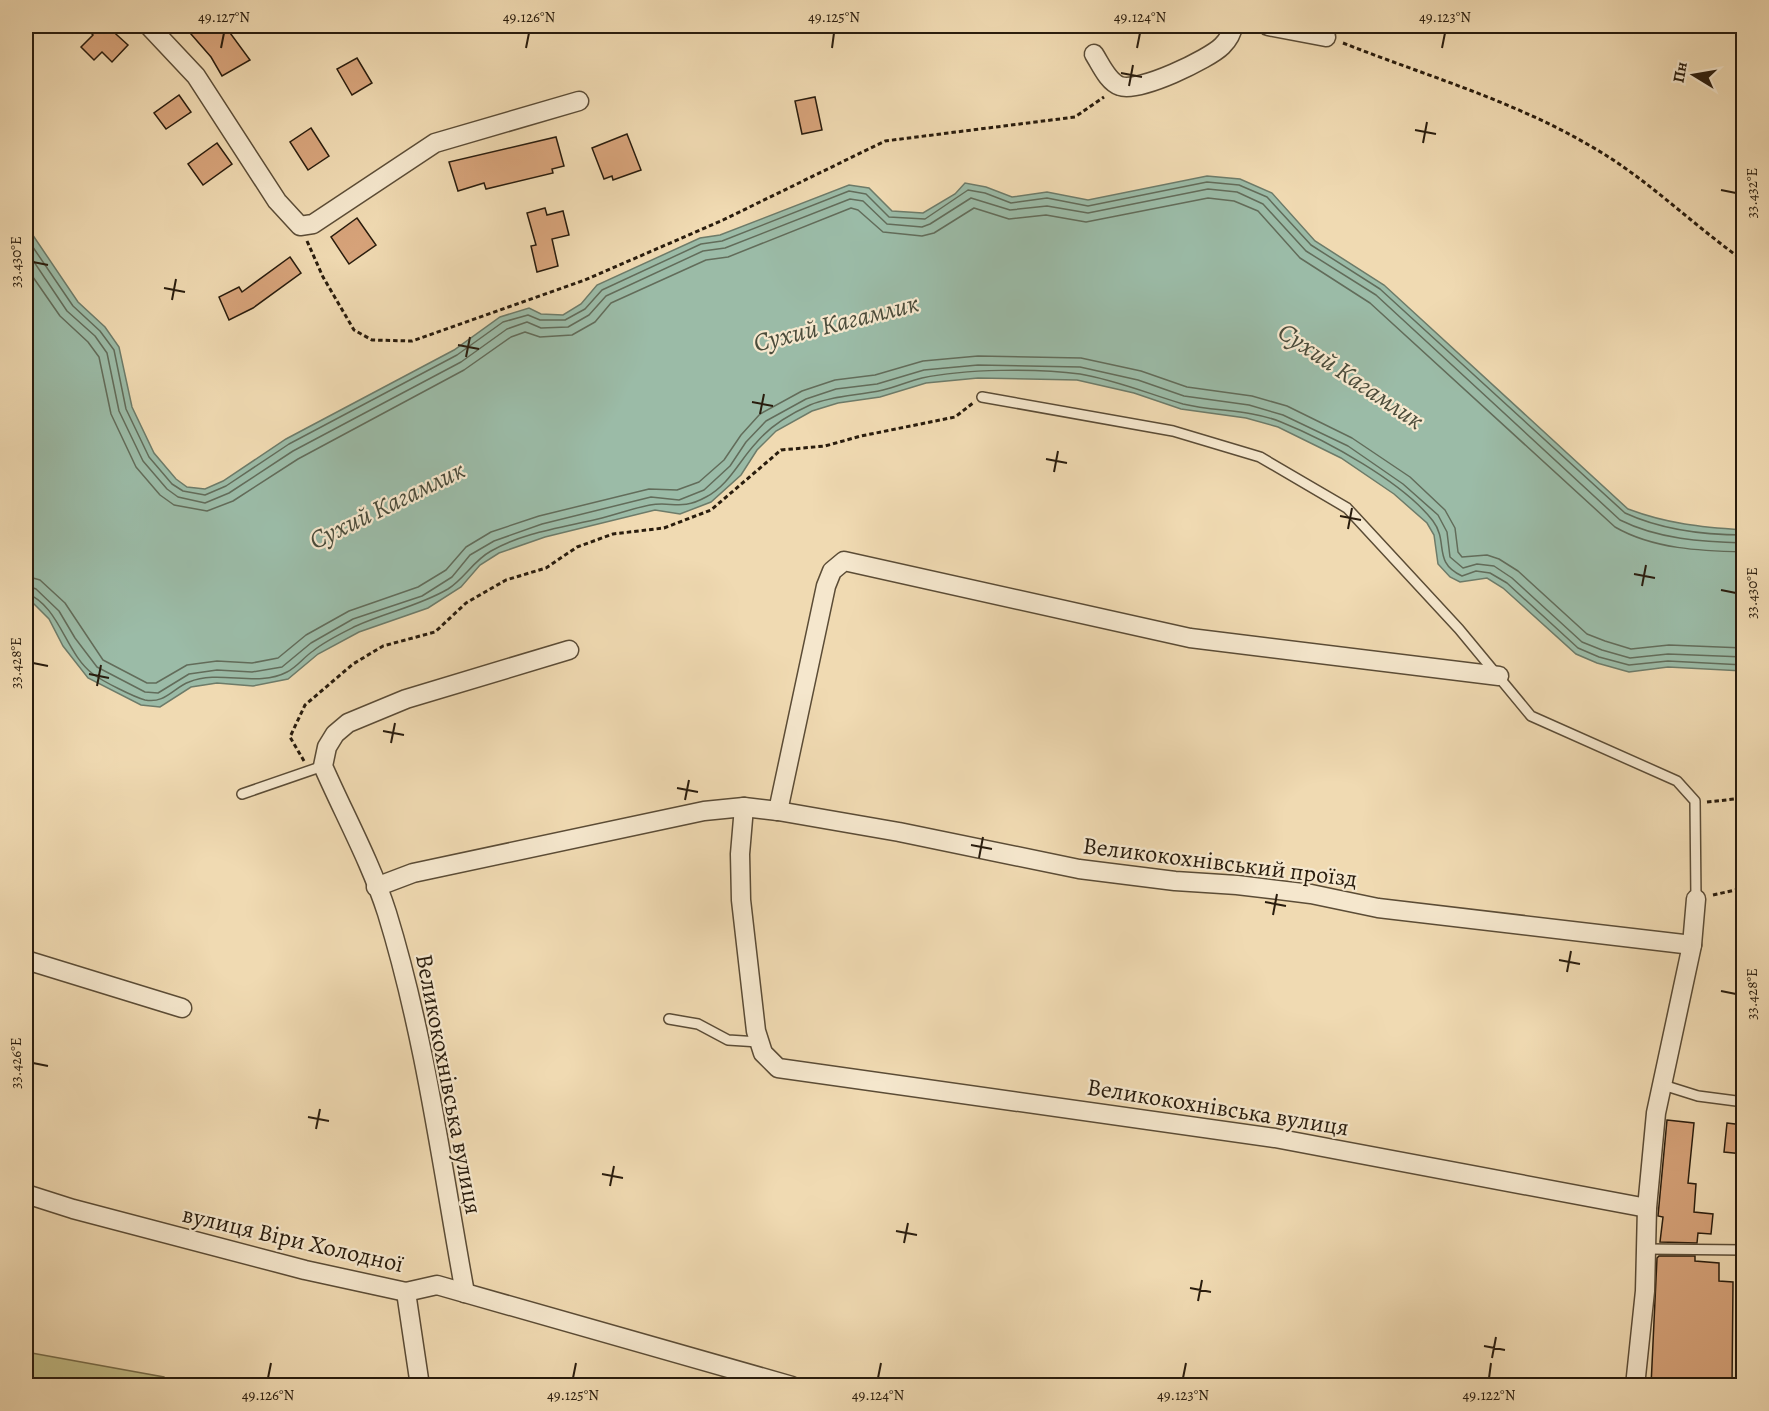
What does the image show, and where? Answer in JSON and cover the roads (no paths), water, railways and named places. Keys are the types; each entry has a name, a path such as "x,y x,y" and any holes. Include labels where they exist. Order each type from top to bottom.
{"street":[{"path":"149,26 196,76 277,201 300,226 313,224 435,143 579,100"},
{"path":"1094,54 1108,77 1120,86 1135,87 1169,76 1221,47 1232,32 1233,26"},
{"path":"1268,26 1326,37"},
{"path":"778,811 826,586 832,571 844,561 1190,638 1500,676"},
{"path":"316,768 335,734 348,723 406,699 568,650"},
{"name":"Великокохнівська вулиця","path":"316,768 386,910 410,998 465,1293"},
{"path":"376,887 413,873 704,811 744,807 740,854 741,900 759,1042"},
{"name":"Великокохнівський проїзд","path":"744,807 899,832 1079,869 1311,894 1378,908 1692,945"},
{"path":"1635,1386 1656,1113 1692,945 1696,899"},
{"path":"26,960 182,1008"},
{"name":"Великокохнівська вулиця","path":"759,1042 763,1053 778,1068 1275,1138 1647,1208"},
{"name":"вулиця Віри Холодної","path":"26,1194 73,1209 283,1264 406,1292 436,1286 465,1293 792,1386"},
{"path":"406,1292 420,1386"}],"lane":[{"path":"982,397 1173,431 1260,457 1347,508 1500,676 1531,716 1677,781 1695,801 1696,899"},
{"path":"242,794 316,768"},
{"path":"669,1019 698,1024 728,1040 759,1042"},
{"path":"1663,1085 1698,1096 1743,1102"},
{"path":"1647,1249 1743,1250"}],"water":[{"name":"Сухий Кагамлик","path":"1207,176 1240,179 1272,193 1315,241 1384,285 1628,509 1685,524 1743,530 1743,671 1668,667 1629,672 1576,654 1503,588 1487,578 1460,582 1450,577 1438,564 1434,535 1427,523 1394,494 1341,458 1278,427 1246,418 1181,409 1134,393 1077,380 978,378 926,383 880,397 838,403 812,411 776,431 757,450 741,475 711,502 680,514 655,510 545,537 499,553 480,565 461,587 428,608 359,632 318,654 288,679 253,686 217,683 191,687 160,707 141,705 88,678 63,646 49,619 26,596 26,225 78,302 105,327 119,347 132,407 154,453 176,479 187,487 205,489 223,481 286,439 454,350 500,317 529,308 541,314 563,315 581,304 597,285 700,238 720,235 849,185 869,188 892,211 923,213 955,194 965,183 986,187 1012,197 1047,192 1088,200"}]}
